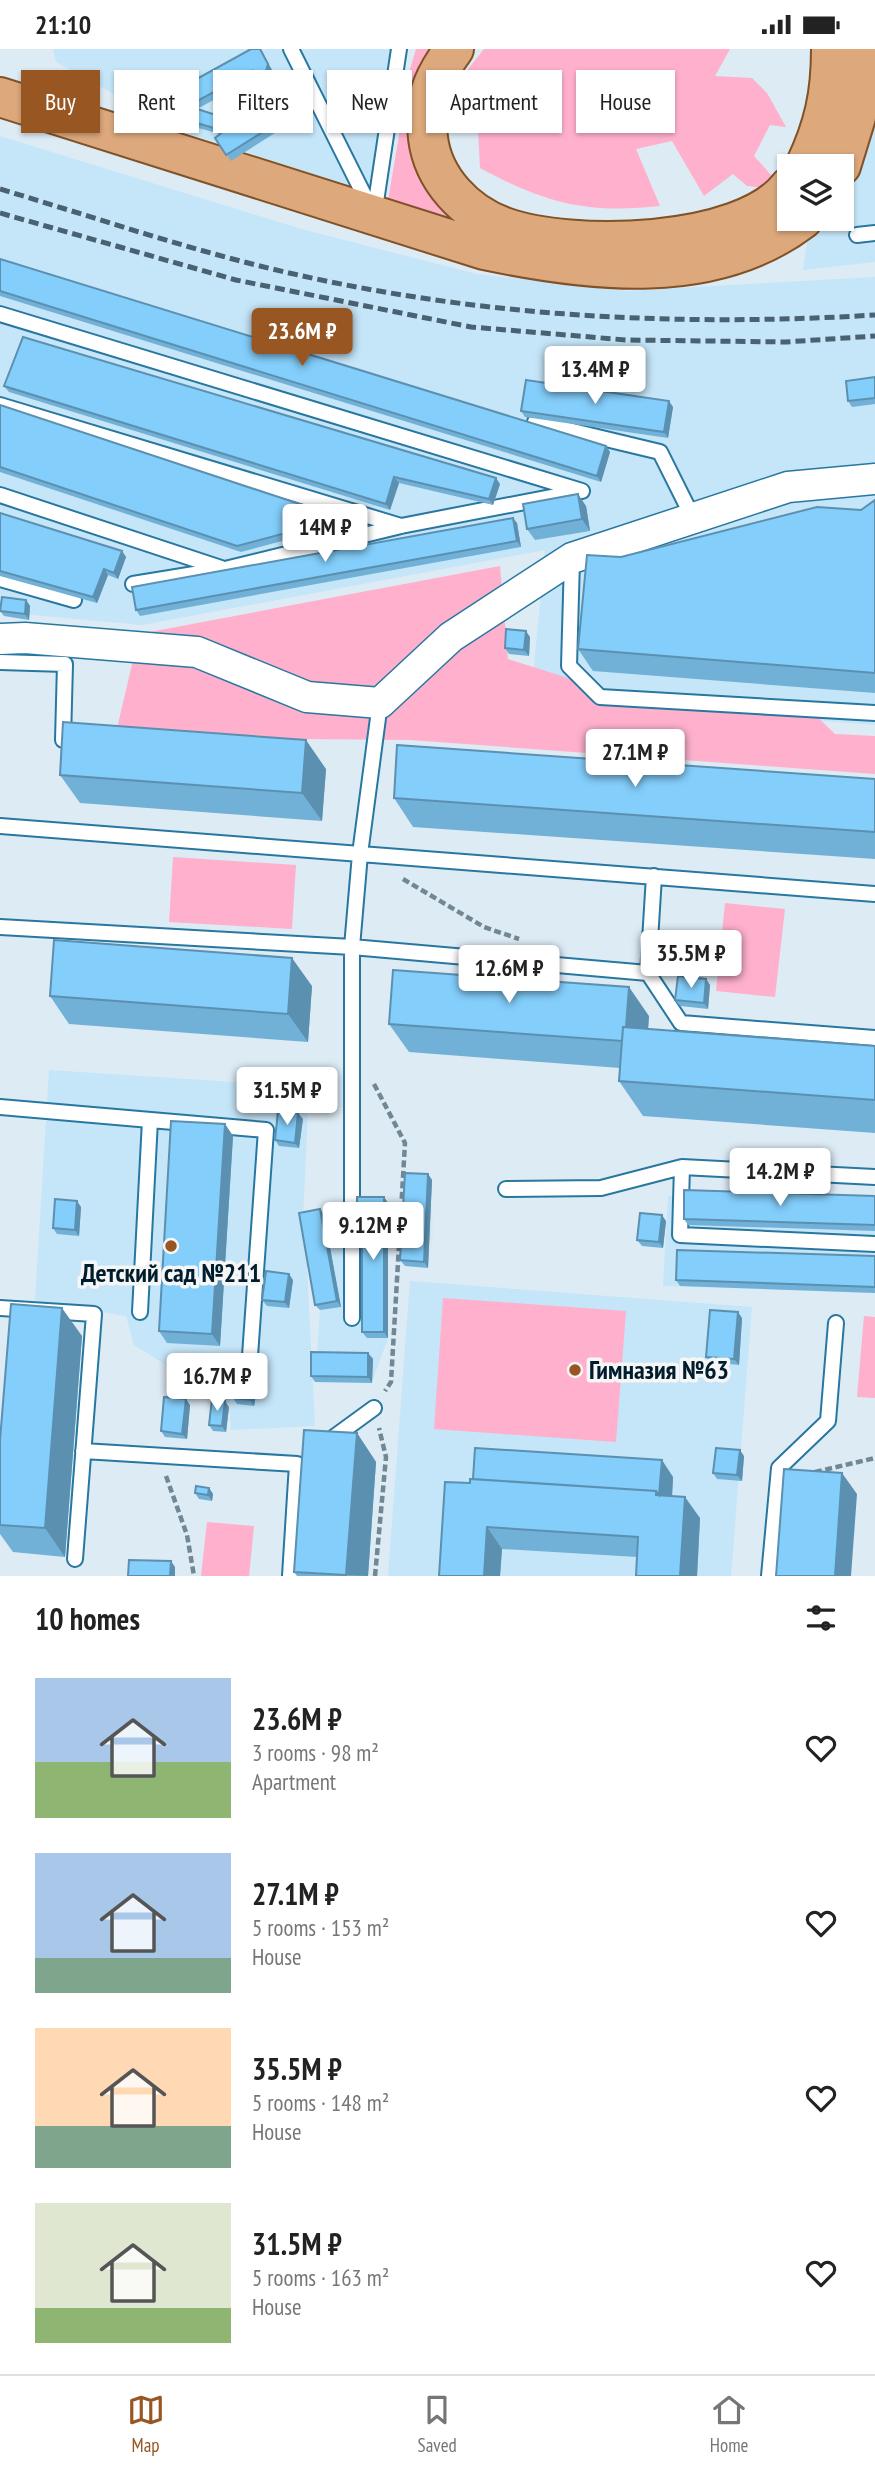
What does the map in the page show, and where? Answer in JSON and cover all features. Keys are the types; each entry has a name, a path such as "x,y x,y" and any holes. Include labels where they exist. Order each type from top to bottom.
{"main road":[{"path":"454,49 435,75 425,112 430,149 440,176 463,204 503,227 549,238 631,240 677,236 725,227 757,211 777,196"},
{"path":"811,154 819,137 831,87 831,49"},
{"path":"845,154 856,117 864,72"},
{"path":"0,97 497,253 559,266 629,269 688,265 735,257 776,239 787,231"}],"street":[{"path":"0,639 25,638 197,652 307,697 380,703 451,638 572,558 788,487 875,479"}],"lane":[{"path":"291,49 374,215"},
{"path":"374,215 399,49"},
{"path":"857,235 875,233"},
{"path":"0,314 582,491 401,526 225,569 133,584"},
{"path":"0,405 401,526"},
{"path":"535,422 660,452 693,518"},
{"path":"0,495 225,569"},
{"path":"572,558 569,666 600,697 875,713"},
{"path":"0,579 74,600"},
{"path":"0,661 65,664 63,740"},
{"path":"352,1318 352,947 360,853 380,703"},
{"path":"0,827 875,894"},
{"path":"654,876 648,974 681,1023 875,1038"},
{"path":"0,927 352,947 648,974"},
{"path":"0,1107 266,1130 249,1370"},
{"path":"140,1312 150,1120"},
{"path":"506,1189 601,1188 682,1167 875,1177"},
{"path":"682,1167 681,1235 875,1244"},
{"path":"0,1308 94,1314 75,1559"},
{"path":"769,1576 779,1468 828,1421 836,1323"},
{"path":"83,1451 159,1455 308,1456 374,1408"},
{"path":"290,1576 308,1456"}],"path":[{"path":"360,853 484,927 524,940"},
{"path":"352,1041 405,1143 391,1382 374,1408 386,1457 375,1576"},
{"path":"159,1455 187,1535 194,1576"},
{"path":"778,1481 875,1458"}],"shaded area":[{"path":"53,49 395,49 392,70 327,70 327,133 381,133 371,193 187,133 199,133 199,70 114,70 114,94 100,86 100,70 70,70 56,62"},
{"path":"416,49 433,49 418,74 426,93 426,133 443,133 486,237 387,206 399,133 412,133 412,70 410,70"},
{"path":"484,49 730,49 715,76 752,78 767,93 786,127 770,125 754,156 772,176 765,188 747,186 733,174 704,196 672,141 636,149 660,206 588,207 546,198 480,168 478,133 562,133 562,70 468,69"},
{"path":"875,49 875,262 803,270 808,235 812,231 854,231 854,170 872,129"},
{"path":"0,136 305,230 477,274 626,291 875,277 875,725 531,697 545,550 142,625 0,612"},
{"path":"500,566 508,659 618,694 803,703 835,734 875,736 875,774 410,740 115,737 139,634"},
{"path":"173,857 296,865 292,929 169,922"},
{"path":"725,903 785,909 775,997 716,991"},
{"name":"Детский сад №211","path":"49,1070 309,1087 303,1219 324,1215 361,1225 388,1203 388,1338 372,1382 315,1382 320,1310 305,1228 315,1426 231,1430 229,1404 134,1345 126,1316 35,1301"},
{"path":"668,1196 875,1202 875,1293 663,1286"},
{"name":"Гимназия №63","path":"410,1281 752,1307 731,1576 388,1576"},
{"path":"443,1298 626,1311 616,1442 434,1429"},
{"path":"864,1316 875,1317 875,1398 857,1397"},
{"path":"207,1522 254,1526 249,1576 201,1576"}],"building":[{"path":"251,49 260,49 268,64 266,70 213,70 213,92 199,100 199,78"},
{"path":"199,110 213,114 213,128 199,124"},
{"path":"221,133 261,133 226,155 215,138"},
{"path":"0,259 606,446 597,476 0,291"},
{"path":"23,337 496,478 489,499 394,477 386,504 4,386"},
{"path":"875,377 875,398 848,401 846,381"},
{"path":"526,380 669,401 664,432 521,411"},
{"path":"0,405 342,518 237,546 0,467"},
{"path":"578,494 582,519 527,529 523,504"},
{"path":"875,500 875,673 578,649 587,555 621,557 817,507 861,510"},
{"path":"0,513 122,551 114,573 104,569 93,597 0,571"},
{"path":"513,518 517,541 136,610 132,587"},
{"path":"2,597 26,600 25,614 0,611"},
{"path":"506,629 526,631 524,650 505,648"},
{"path":"63,722 306,740 302,793 60,775"},
{"path":"397,745 875,779 875,832 394,798"},
{"path":"54,940 292,958 288,1014 50,996"},
{"path":"393,970 629,987 626,1027 623,1027 622,1041 389,1024"},
{"path":"678,976 706,979 704,1003 675,1000"},
{"path":"623,1027 875,1046 875,1100 619,1081"},
{"path":"278,1111 298,1113 295,1143 275,1140"},
{"path":"171,1121 225,1124 212,1334 159,1331"},
{"path":"405,1173 428,1174 424,1262 400,1260"},
{"path":"684,1190 875,1196 875,1225 684,1219"},
{"path":"357,1197 384,1197 384,1332 362,1332 362,1219 357,1219"},
{"path":"55,1199 77,1201 75,1230 53,1228"},
{"path":"320,1209 337,1301 315,1305 299,1213"},
{"path":"640,1213 662,1215 659,1242 637,1240"},
{"path":"677,1250 875,1256 875,1287 676,1280"},
{"path":"266,1271 289,1274 285,1302 262,1300"},
{"path":"11,1304 62,1308 45,1528 0,1525 0,1440"},
{"path":"710,1310 738,1312 734,1359 706,1357"},
{"path":"311,1352 368,1353 368,1377 311,1376"},
{"path":"235,1386 252,1388 250,1400 233,1398"},
{"path":"164,1397 186,1399 182,1434 161,1431"},
{"path":"212,1399 225,1401 222,1426 209,1425"},
{"path":"304,1430 357,1433 346,1575 294,1572"},
{"path":"475,1448 662,1460 659,1495 656,1491 473,1479"},
{"path":"716,1448 740,1450 737,1475 713,1473"},
{"path":"784,1469 842,1473 835,1576 776,1576"},
{"path":"470,1479 656,1491 656,1495 685,1497 680,1576 636,1576 638,1537 487,1527 484,1576 439,1576 445,1482 470,1483"},
{"path":"196,1486 209,1488 208,1495 195,1493"},
{"path":"129,1560 171,1561 170,1576 128,1576"}],"railway":[{"path":"0,189 249,263 358,287 431,299 505,309 652,319 727,320 875,315"},
{"path":"0,213 236,280 471,327 626,340 786,342 875,336"}],"place":[{"name":"Детский сад №211","path":"171,1246"},
{"name":"Гимназия №63","path":"575,1370"}]}
